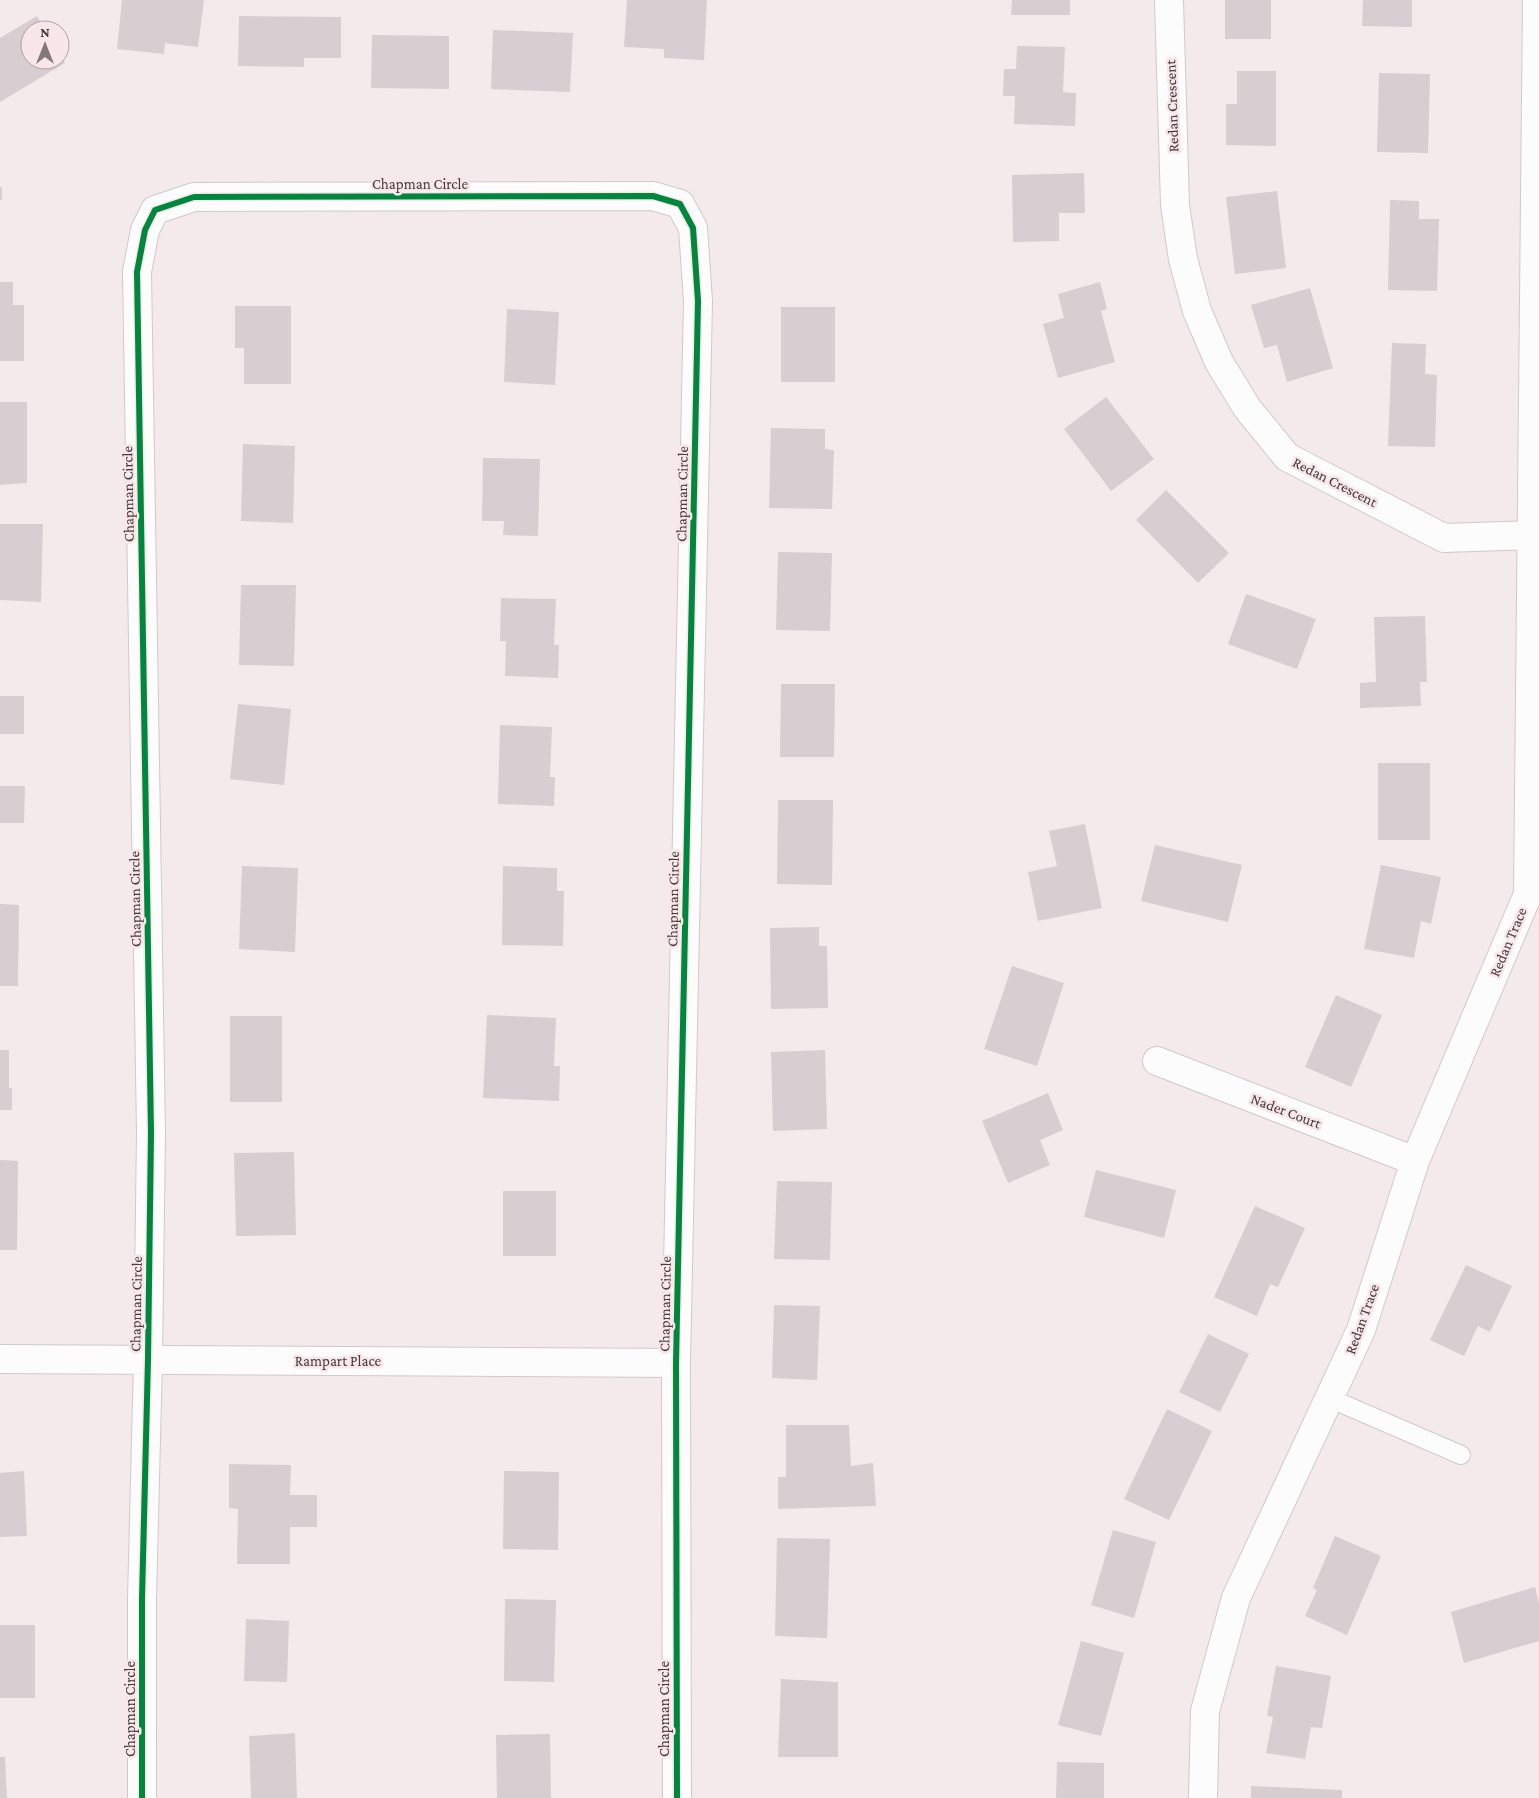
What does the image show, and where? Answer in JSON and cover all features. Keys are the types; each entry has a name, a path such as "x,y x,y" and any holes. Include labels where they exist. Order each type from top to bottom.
{"street":[{"name":"Redan Crescent","path":"1169,0 1175,205 1183,259 1197,311 1219,362 1247,408 1287,457 1444,538 1533,535"},
{"name":"Redan Trace","path":"1203,1798 1205,1711 1236,1598 1361,1330 1415,1161 1528,894 1537,0"},
{"name":"Chapman Circle","path":"142,1798 142,1599 151,1133 137,272 145,230 155,210 194,197 653,196 680,204 693,228 698,301 676,1363 677,1798"},
{"name":"Nader Court","path":"1158,1061 1415,1161"},
{"name":"Rampart Place","path":"0,1359 676,1363"}],"lane":[{"path":"1329,1398 1461,1455"}],"building":[{"path":"122,0 204,0 198,47 165,43 164,54 117,49"},
{"path":"627,0 707,0 704,60 664,58 664,49 624,47"},
{"path":"1012,0 1070,0 1070,15 1011,15"},
{"path":"1225,0 1271,0 1271,39 1225,39"},
{"path":"1363,0 1412,0 1412,27 1362,26"},
{"path":"37,16 39,20 30,20"},
{"path":"239,16 341,17 341,58 304,58 304,67 238,66"},
{"path":"20,26 20,70 53,70 0,102 0,38"},
{"path":"493,30 573,33 570,92 491,89"},
{"path":"372,35 449,36 449,89 371,88"},
{"path":"1017,46 1065,47 1063,92 1076,93 1075,126 1014,124 1015,96 1003,96 1004,69 1016,69"},
{"path":"1237,71 1276,71 1276,146 1226,145 1226,104 1237,104"},
{"path":"1379,73 1430,74 1428,153 1377,152"},
{"path":"1084,173 1085,213 1059,213 1059,241 1013,242 1012,175"},
{"path":"0,187 2,187 2,200 0,200"},
{"path":"1277,191 1286,268 1235,274 1226,197"},
{"path":"1390,200 1419,201 1419,219 1439,219 1437,291 1388,290"},
{"path":"0,282 13,282 13,305 24,305 24,361 0,361"},
{"path":"1100,282 1107,309 1101,311 1115,362 1058,378 1043,324 1064,318 1058,294"},
{"path":"1310,288 1333,368 1287,382 1277,345 1264,348 1251,305"},
{"path":"235,306 291,306 291,384 244,384 244,348 235,348"},
{"path":"781,307 835,307 835,382 781,382"},
{"path":"507,309 559,312 555,385 504,382"},
{"path":"1392,343 1426,344 1425,374 1437,375 1435,447 1388,446"},
{"path":"1106,397 1154,459 1111,491 1064,429"},
{"path":"0,402 27,402 27,483 0,485"},
{"path":"771,428 825,429 825,449 834,450 832,509 769,508"},
{"path":"243,444 295,446 293,523 241,521"},
{"path":"483,458 540,459 538,536 503,535 504,521 482,521"},
{"path":"1166,490 1229,553 1198,583 1136,520"},
{"path":"0,524 43,524 41,602 0,600"},
{"path":"778,552 832,553 830,631 776,630"},
{"path":"241,585 296,585 294,666 239,665"},
{"path":"1246,594 1316,619 1297,669 1228,644"},
{"path":"501,598 556,599 554,645 559,645 558,678 505,676 506,641 500,641"},
{"path":"1425,616 1427,682 1420,682 1421,706 1360,708 1360,683 1376,682 1374,617"},
{"path":"781,684 835,684 834,757 780,757"},
{"path":"0,696 24,696 24,734 0,734"},
{"path":"238,704 291,709 284,785 230,779"},
{"path":"500,725 552,727 550,777 555,777 554,806 498,804"},
{"path":"1378,763 1430,763 1430,840 1378,840"},
{"path":"0,786 25,786 24,823 0,823"},
{"path":"778,800 833,800 832,885 777,884"},
{"path":"1085,824 1102,908 1038,921 1028,872 1057,866 1049,831"},
{"path":"1155,845 1242,865 1228,922 1141,901"},
{"path":"1381,865 1441,877 1431,924 1421,921 1414,958 1364,949"},
{"path":"242,866 298,868 295,952 239,949"},
{"path":"503,866 557,868 557,891 564,891 563,946 502,945"},
{"path":"0,904 19,905 18,986 0,986"},
{"path":"819,927 819,946 827,946 828,1008 771,1009 770,928"},
{"path":"1012,966 1064,983 1037,1066 984,1049"},
{"path":"1336,995 1382,1015 1351,1087 1305,1067"},
{"path":"487,1015 556,1018 554,1066 560,1066 559,1101 483,1098"},
{"path":"230,1016 282,1016 282,1102 230,1102"},
{"path":"0,1050 9,1050 9,1088 12,1088 12,1110 0,1110"},
{"path":"825,1050 827,1129 773,1131 771,1052"},
{"path":"1048,1093 1063,1130 1040,1140 1050,1165 1008,1183 982,1121"},
{"path":"294,1152 296,1235 236,1236 234,1153"},
{"path":"0,1160 18,1161 17,1250 0,1250"},
{"path":"1096,1170 1176,1190 1164,1238 1084,1217"},
{"path":"777,1181 832,1182 830,1260 774,1259"},
{"path":"503,1191 556,1191 556,1256 503,1256"},
{"path":"1255,1206 1305,1228 1278,1287 1270,1284 1257,1316 1214,1297"},
{"path":"1466,1265 1512,1286 1490,1332 1478,1326 1464,1356 1430,1340"},
{"path":"774,1305 820,1306 817,1380 772,1378"},
{"path":"1208,1334 1249,1354 1220,1412 1179,1392"},
{"path":"1167,1409 1212,1431 1169,1520 1124,1499"},
{"path":"786,1425 849,1425 851,1466 873,1463 876,1506 778,1509 778,1477 786,1477"},
{"path":"229,1464 291,1465 290,1495 317,1495 317,1527 290,1527 290,1564 237,1564 238,1509 229,1508"},
{"path":"24,1471 27,1536 0,1537 0,1473"},
{"path":"504,1471 559,1472 558,1550 503,1549"},
{"path":"1113,1530 1156,1542 1134,1618 1091,1605"},
{"path":"1335,1536 1381,1556 1347,1635 1305,1616 1317,1590 1313,1588"},
{"path":"777,1538 830,1539 827,1638 775,1636"},
{"path":"1535,1587 1539,1604 1539,1641 1464,1663 1451,1612"},
{"path":"505,1599 556,1600 554,1682 504,1681"},
{"path":"246,1619 289,1621 287,1682 244,1681"},
{"path":"0,1625 35,1625 35,1698 0,1698"},
{"path":"1081,1641 1124,1653 1101,1736 1058,1725"},
{"path":"1276,1666 1331,1676 1322,1728 1311,1727 1305,1759 1266,1753 1273,1717 1267,1716"},
{"path":"781,1679 838,1682 838,1757 778,1757"},
{"path":"295,1733 297,1798 251,1798 249,1736"},
{"path":"550,1734 551,1798 497,1798 496,1735"},
{"path":"0,1757 5,1757 7,1798 0,1798"},
{"path":"1057,1762 1104,1763 1104,1798 1056,1798"},
{"path":"1251,1786 1342,1790 1342,1798 1251,1798"}],"cycle path":[{"path":"142,1798 142,1599 151,1133 137,272 145,230 155,210 194,197 653,196 680,204 693,228 698,301 676,1363 677,1798"}]}
